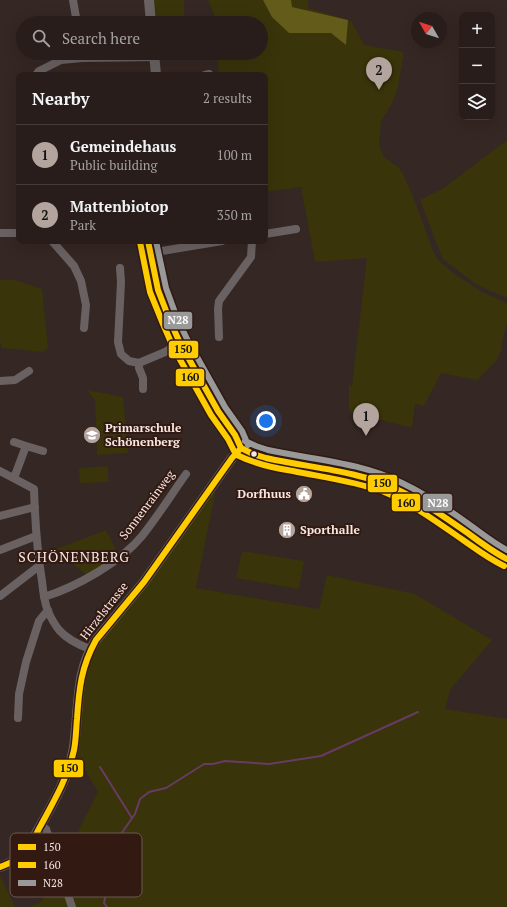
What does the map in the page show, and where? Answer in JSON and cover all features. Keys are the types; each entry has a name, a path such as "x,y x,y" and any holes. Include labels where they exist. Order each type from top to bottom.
{"street":[{"path":"73,0 76,16"},
{"path":"149,0 150,16"},
{"path":"38,72 61,60"},
{"path":"155,60 156,72"},
{"path":"268,234 296,229"},
{"path":"0,232 16,233"},
{"path":"55,244 74,266 82,280 86,305 84,328"},
{"path":"148,244 158,290 170,321 180,343 218,411 235,435 241,448 249,452 278,460 350,474 385,484 430,507 493,552 507,559"},
{"path":"150,253 199,244"},
{"path":"220,337 219,301 250,257 252,244"},
{"path":"120,268 121,282 118,342 121,354 129,361 139,364 180,343"},
{"path":"139,364 143,389"},
{"path":"0,381 15,380 29,371"},
{"path":"14,442 43,451"},
{"path":"14,478 26,446"},
{"name":"Hirzelstrasse","path":"36,833 62,786 69,768 73,751 80,682 84,664 90,650 96,640 144,582 232,458 241,448"},
{"path":"0,471 34,489 39,566 44,597 48,610 52,620 59,630 69,638 90,650"},
{"name":"Sonnenrainweg","path":"44,597 79,583 124,553 141,537 164,507 186,474"},
{"path":"0,516 35,508"},
{"path":"0,550 36,536"},
{"path":"0,596 39,566"},
{"path":"18,718 19,694 26,662 39,621 48,610"},
{"path":"41,825 46,829 47,833"},
{"name":"Hirzelstrasse","path":"0,866 10,863"},
{"path":"69,897 72,907"}],"shaded area":[{"path":"153,0 184,0 184,16 156,16"},
{"path":"208,0 308,0 308,8 351,21 364,45 404,52 397,91 391,105 381,121 379,145 382,153 384,157 398,167 403,174 415,201 433,251 439,261 453,273 482,292 507,303 507,324 501,350 496,361 477,380 441,373 424,406 415,404 412,428 349,412 349,385 352,386 367,258 315,262 301,187 268,192 268,72 219,72 218,60 268,60 268,16 215,16"},
{"path":"263,0 291,0 292,7 348,20 346,45 331,33 289,33 272,17"},
{"path":"507,140 507,298 477,285 442,258 420,200 445,187"},
{"path":"0,280 15,280 42,289 48,348 43,352 2,348 0,342"},
{"path":"87,390 123,397 128,453 97,455 95,401"},
{"path":"108,466 108,482 80,483 79,468"},
{"path":"218,479 196,588 319,609 327,575 415,594 492,640 450,690 445,709 507,719 507,907 30,907 41,902 44,897 142,897 142,833 77,833 98,792 76,754 90,649"},
{"path":"106,530 118,554 87,576 56,549"},
{"path":"242,551 304,561 299,589 236,578"},
{"path":"0,875 15,907 0,907"}],"waterway":[{"path":"122,833 135,814 140,799 149,792 166,788 204,764 213,764 225,761 269,764 321,756 418,712"},
{"path":"100,767 132,818"},
{"path":"105,897 104,903 107,907"}],"transit line":[{"name":"160","path":"140,244 150,292 173,347 211,415 228,439 234,451"},
{"name":"150","path":"149,244 158,290 170,321 180,343 218,411 235,435 241,448"},
{"name":"N28","path":"157,244 166,288 177,318 225,407 242,431 248,445"},
{"name":"N28","path":"245,441 268,450 336,462 370,470 386,476 430,498 457,515 494,543 507,550"},
{"name":"150","path":"241,448 266,458 349,473 396,489 424,504 507,559"},
{"name":"150","path":"37,833 56,798 71,760 75,746 82,678 87,660 96,640 144,582 232,458 241,448"},
{"name":"160","path":"237,455 271,467 349,482 382,491 414,507 483,554 504,566"},
{"name":"150","path":"0,867 10,862"}],"place":[{"name":"Mattenbiotop","path":"379,90"},
{"name":"Primarschule Schönenberg","path":"92,435"},
{"name":"Gemeindehaus","path":"366,436"},
{"name":"Dorfhuus","path":"304,494"},
{"name":"Sporthalle","path":"287,530"}],"district":[{"name":"SCHÖNENBERG","path":"74,557"}]}
